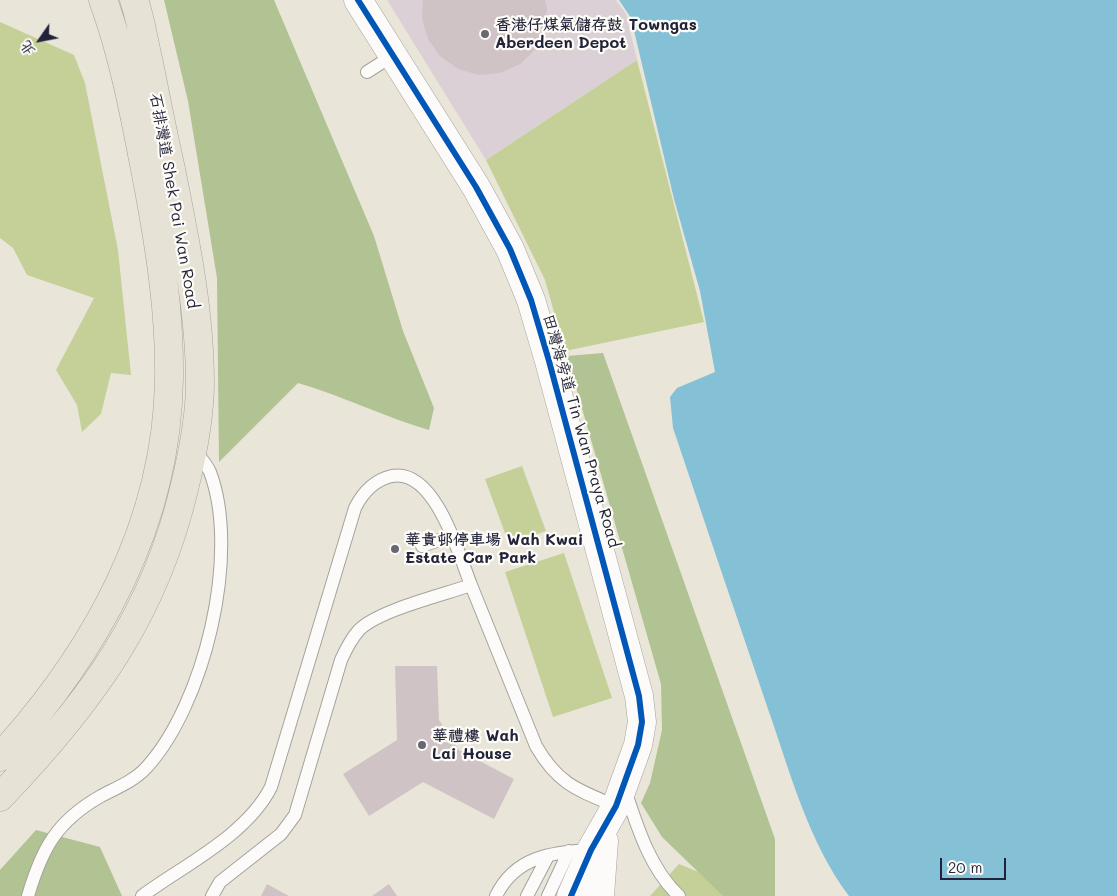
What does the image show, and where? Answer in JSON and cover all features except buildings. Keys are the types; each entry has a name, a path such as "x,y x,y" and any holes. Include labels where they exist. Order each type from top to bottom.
{"main road":[{"name":"石排灣道 Shek Pai Wan Road","path":"0,756 63,679 104,616 129,565 144,527 164,438 168,352 159,251 134,113 118,46 103,0"},
{"name":"石排灣道 Shek Pai Wan Road","path":"0,797 36,759 80,706 110,663 141,612 160,568 178,516 194,448 200,384 195,301 183,228 134,0"}],"street":[{"name":"田灣海旁道 Tin Wan Praya Road","path":"358,0 476,187 510,249 531,300 549,361 639,696 642,722 638,745 615,805 601,859 600,896"},
{"name":"田灣海旁道 Tin Wan Praya Road","path":"571,896 580,851 615,805"}],"lane":[{"path":"367,72 392,56"},
{"path":"28,896 46,847 61,825 80,808 125,784 144,770 162,748 180,719 193,687 208,640 220,584 222,530 218,501 210,471 194,448"},
{"path":"142,896 232,833 263,804 271,787 355,508 361,496 383,478 396,476 410,478 424,487 434,500 451,536 536,746 546,763 559,778 577,790 615,805 641,837 657,866 679,896"},
{"path":"422,546 451,536"},
{"path":"212,896 220,882 281,834 295,815 340,660 348,643 360,629 377,618 471,585"},
{"path":"496,896 504,880 518,867 548,856 580,851"},
{"path":"548,896 580,851"},
{"path":"527,896 548,856"}],"shaded area":[{"path":"387,0 616,0 626,14 637,60 486,160"}],"green space":[{"path":"164,0 274,0 374,236 403,331 434,408 429,430 298,383 219,462 217,278 188,101"},
{"path":"0,22 74,55 85,83 118,250 131,375 111,373 101,414 82,432 77,405 56,370 94,298 27,275 13,248 0,238"},
{"path":"637,60 704,322 565,351 545,280 486,160"},
{"path":"603,353 775,839 775,896 723,896 662,837 641,803 650,783 662,730 661,684 567,356"},
{"path":"522,466 546,531 509,544 485,479"},
{"path":"564,553 612,698 553,717 505,572"},
{"path":"36,830 100,847 122,896 0,896 0,870"},
{"path":"679,864 758,896 650,896"}],"water":[{"path":"619,0 1117,0 1117,896 849,896 823,854 793,784 673,428 670,397 677,388 715,372 700,291 674,199 631,18"}],"cycle path":[{"path":"358,0 476,187 510,249 531,300 639,696 642,722 638,745 616,806 591,850 571,896"}],"place":[{"name":"香港仔煤氣儲存鼓 Towngas Aberdeen Depot","path":"485,34"},
{"name":"華貴邨停車場 Wah Kwai Estate Car Park","path":"395,549"},
{"name":"華禮樓 Wah Lai House","path":"422,745"}]}
